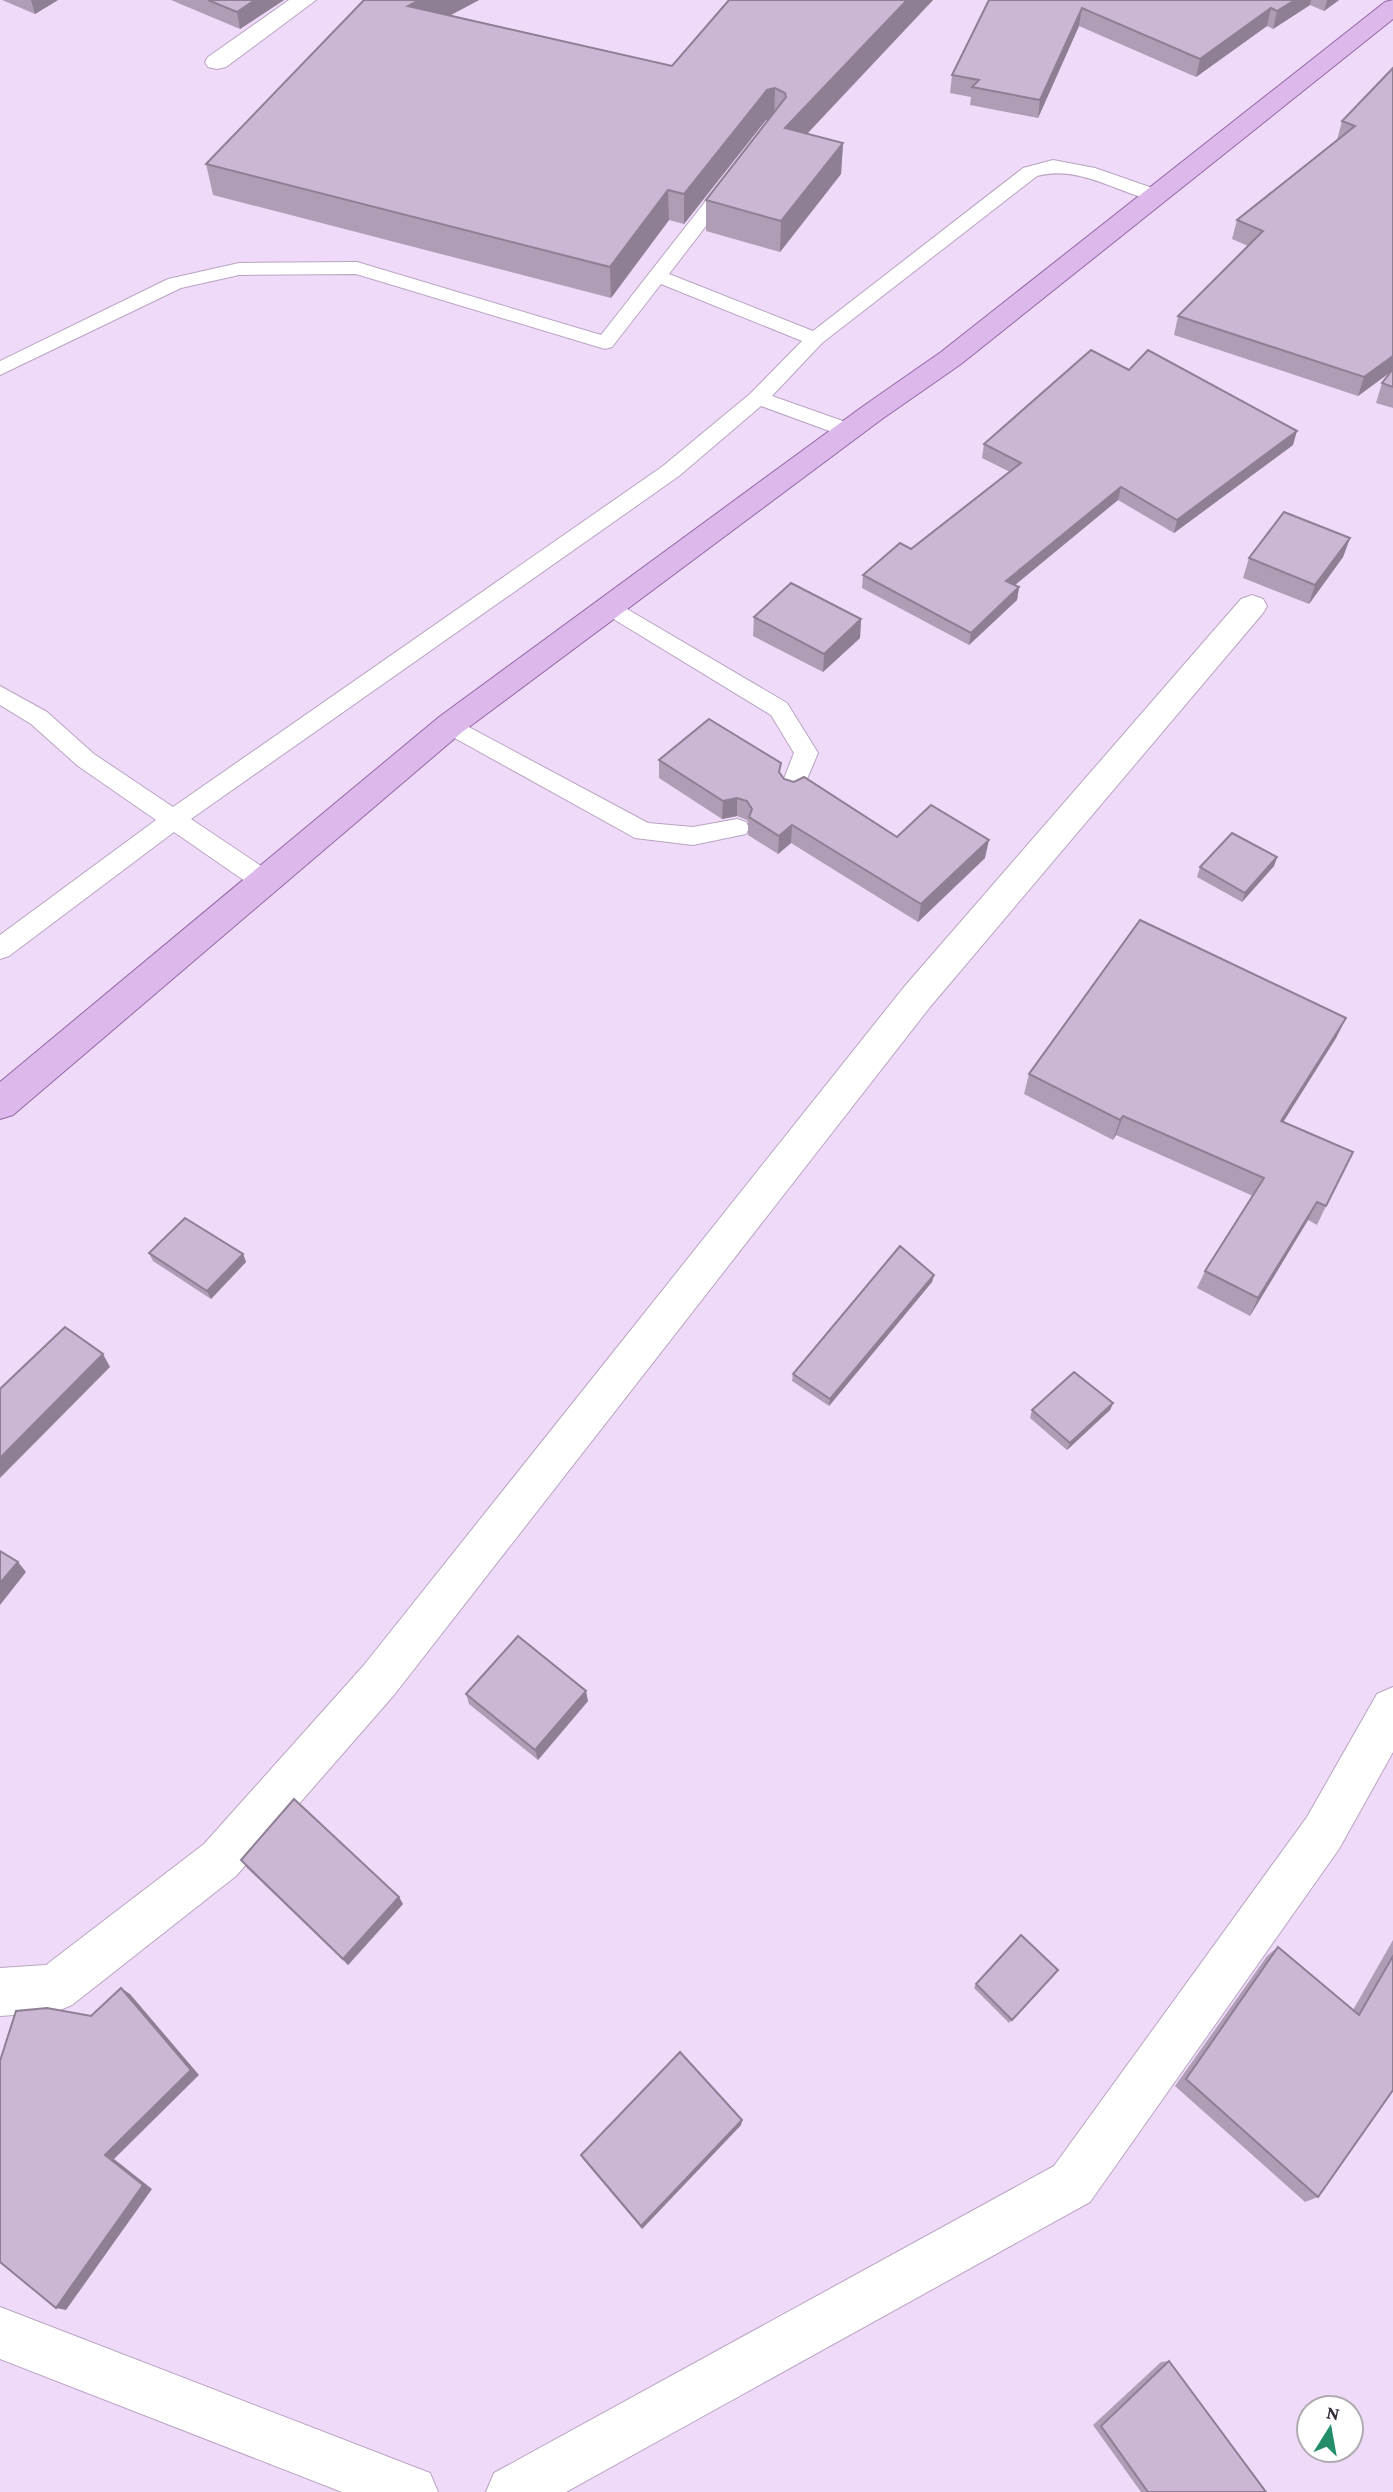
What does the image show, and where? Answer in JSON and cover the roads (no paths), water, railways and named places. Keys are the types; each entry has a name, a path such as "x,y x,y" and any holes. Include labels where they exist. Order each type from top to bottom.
{"main road":[{"path":"0,1104 450,725 951,358 1392,9"}],"street":[{"path":"217,62 304,0"},
{"path":"0,1992 55,1988 220,1860 379,1680 917,997 1252,606"},
{"path":"513,2492 1072,2184 1322,1833 1393,1709"},
{"path":"0,2333 411,2492"}],"lane":[{"path":"0,949 174,820 670,471 758,398 815,340 1030,172 1053,166 1088,172 1154,195"},
{"path":"0,369 176,282 239,269 358,268 606,343 741,169"},
{"path":"658,276 815,340"},
{"path":"758,398 850,431"},
{"path":"610,607 779,709 806,753 792,789"},
{"path":"0,694 39,718 86,760 264,881"},
{"path":"450,725 645,832 693,836 737,828"}]}
